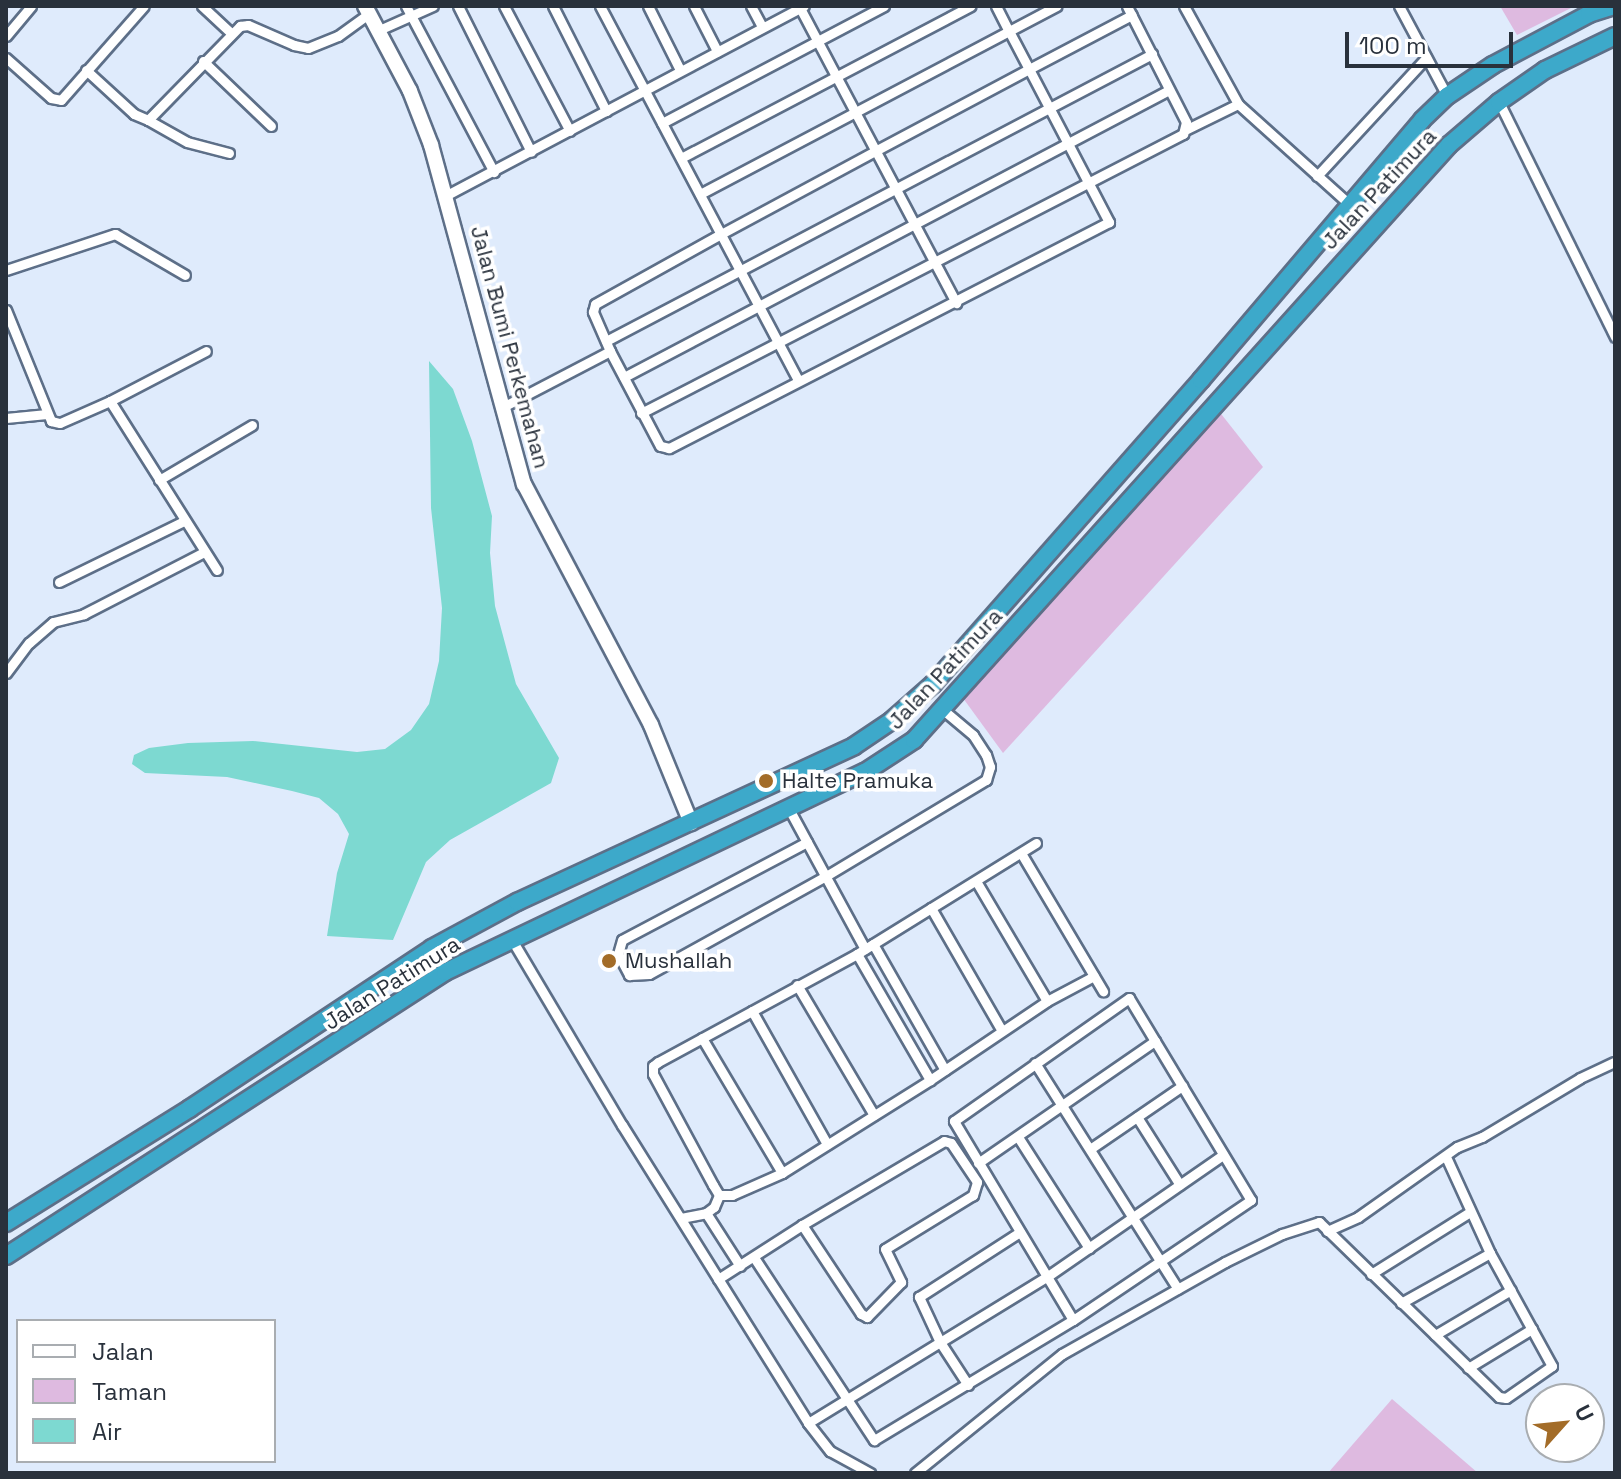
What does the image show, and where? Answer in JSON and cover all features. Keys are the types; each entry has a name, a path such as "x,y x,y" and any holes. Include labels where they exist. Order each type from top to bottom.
{"highway":[{"name":"Jalan Patimura","path":"6,1223 189,1109 432,948 517,902 854,746 891,721 933,684 1201,380 1349,204 1447,96 1507,58 1589,14 1613,6"},
{"name":"Jalan Patimura","path":"6,1256 445,972 865,772 914,740 1449,145 1499,102 1545,70 1615,36"},
{"path":"1062,535 1081,551"}],"street":[{"path":"6,36 31,6"},
{"path":"6,58 56,100 144,6"},
{"path":"202,6 231,33"},
{"path":"379,30 408,11 433,6"},
{"path":"458,6 531,152"},
{"path":"504,6 570,131"},
{"path":"553,6 606,111"},
{"path":"600,6 798,380"},
{"path":"648,6 680,70"},
{"path":"694,6 717,51"},
{"path":"751,6 762,27"},
{"path":"662,123 884,6"},
{"path":"681,158 970,6"},
{"path":"996,6 1029,69 1049,108 1089,183 1109,222 666,449 656,442 608,346 593,312 595,304 1029,69 1129,11 1186,122 1185,130"},
{"path":"700,194 1057,6"},
{"path":"1184,6 1238,104 1349,204"},
{"path":"1399,6 1447,96"},
{"path":"445,196 802,7 956,303"},
{"path":"148,120 231,33 248,25 308,48 338,36 368,10"},
{"name":"Jalan Bumi Perkemahan","path":"368,10 410,91 445,196 524,484 651,725 691,823"},
{"path":"408,11 494,172"},
{"path":"501,408 741,273 1152,54"},
{"path":"1317,176 1426,58"},
{"path":"203,61 271,126"},
{"path":"86,70 134,114 187,142 229,153"},
{"path":"624,377 1169,90"},
{"path":"1499,102 1615,337"},
{"path":"641,413 1238,104"},
{"path":"6,270 115,234 185,275"},
{"path":"6,310 47,414 55,423 110,401 206,351"},
{"path":"110,401 217,570"},
{"path":"6,418 47,414"},
{"path":"159,480 252,425"},
{"path":"59,582 184,521"},
{"path":"6,673 29,643 53,622 84,614 204,552"},
{"path":"807,842 622,940 618,954 629,975 649,974 826,876 986,780 990,767 986,755 973,735 942,709"},
{"path":"789,809 865,949 930,1080"},
{"path":"719,1195 652,1070 658,1062 865,949 1036,843"},
{"path":"1021,853 1103,991"},
{"path":"976,881 1047,1001"},
{"path":"931,908 1002,1031"},
{"path":"512,940 808,1423 830,1451 870,1473"},
{"path":"865,949 945,1070"},
{"path":"719,1195 732,1195 782,1173 930,1080 1047,1001 1094,976"},
{"path":"797,985 874,1115"},
{"path":"755,1259 870,1437 877,1440 1073,1320 1251,1202 1129,998 955,1118 954,1126 1073,1320"},
{"path":"752,1011 827,1144"},
{"path":"702,1038 782,1173"},
{"path":"978,1163 1155,1041"},
{"path":"1327,1231 1358,1217 1446,1157 1580,1078 1615,1062"},
{"path":"1035,1063 1178,1289"},
{"path":"1090,1149 1182,1086"},
{"path":"1137,1117 1180,1185"},
{"path":"1018,1137 1089,1248"},
{"path":"718,1279 755,1259 802,1225 947,1140 977,1182 973,1195 885,1249 901,1282 867,1317 861,1314 802,1225"},
{"path":"808,1423 1048,1276 1223,1155"},
{"path":"915,1473 1062,1354 1282,1234 1319,1222 1468,1368 1499,1397 1506,1398 1552,1368 1490,1253 1446,1157"},
{"path":"681,1218 706,1213 714,1207 719,1195"},
{"path":"1371,1274 1470,1212"},
{"path":"706,1213 740,1266"},
{"path":"968,1385 940,1342 920,1300 921,1294 1020,1232"},
{"path":"1401,1303 1490,1253"},
{"path":"1435,1335 1511,1290"},
{"path":"1468,1368 1532,1329"}],"green space":[{"path":"1500,6 1575,6 1517,35"},
{"path":"1218,410 1263,467 1003,753 960,694"},
{"path":"1392,1399 1478,1473 1328,1473"}],"water":[{"path":"429,361 453,389 472,441 492,516 490,553 495,606 516,684 559,758 551,783 450,840 426,862 393,940 327,936 337,873 349,834 338,814 319,798 292,791 227,777 145,773 132,764 134,755 149,748 188,743 253,741 357,752 385,749 411,730 429,704 439,661 442,608 431,508"}],"place":[{"name":"Halte Pramuka","path":"766,781"},
{"name":"Mushallah","path":"609,961"}]}
